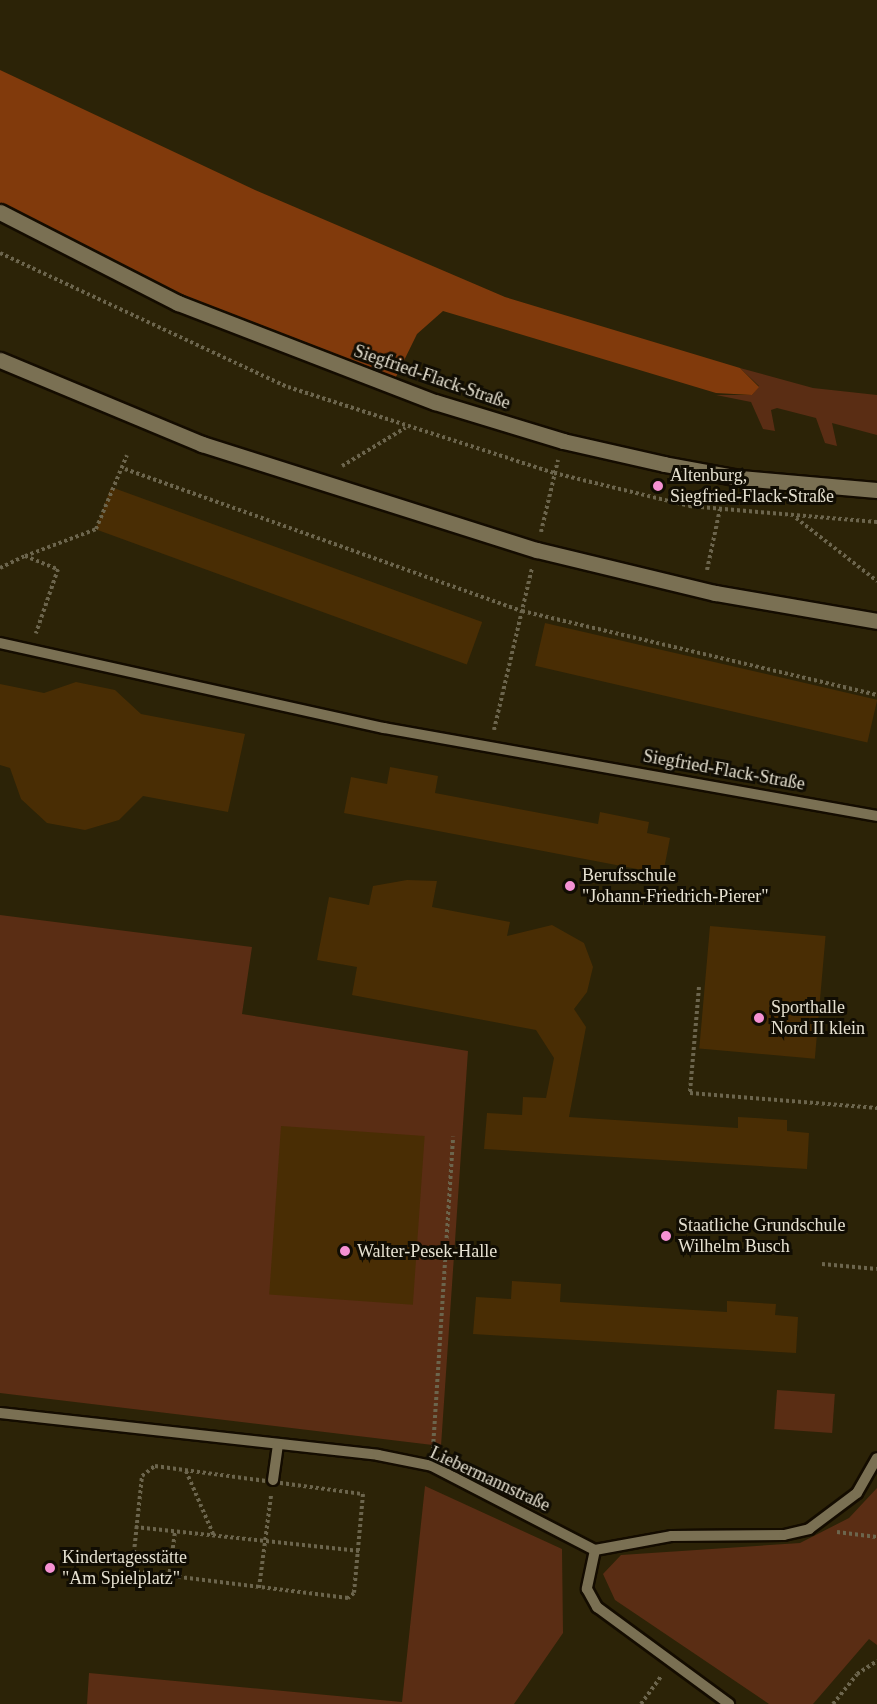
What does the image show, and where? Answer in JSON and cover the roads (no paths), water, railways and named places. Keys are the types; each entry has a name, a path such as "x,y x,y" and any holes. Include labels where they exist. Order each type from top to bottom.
{"street":[{"name":"Siegfried-Flack-Straße","path":"0,212 178,303 435,402 563,441 740,478 877,490"},
{"path":"0,360 202,444 537,550 703,590 877,621"}],"lane":[{"name":"Siegfried-Flack-Straße","path":"0,643 29,652 384,728 877,816"},
{"name":"Liebermannstraße","path":"0,1413 278,1444 432,1466 595,1550"},
{"path":"273,1480 278,1444"},
{"path":"729,1704 597,1607 587,1589 595,1550 671,1536 784,1535 809,1529 857,1493 877,1458"}],"place":[{"name":"Altenburg, Siegfried-Flack-Straße","path":"658,486"},
{"name":"Berufsschule \"Johann-Friedrich-Pierer\"","path":"570,886"},
{"name":"Sporthalle Nord II klein","path":"759,1018"},
{"name":"Staatliche Grundschule Wilhelm Busch","path":"666,1236"},
{"name":"Walter-Pesek-Halle","path":"345,1251"},
{"name":"Kindertagesstätte \"Am Spielplatz\"","path":"50,1568"}]}
